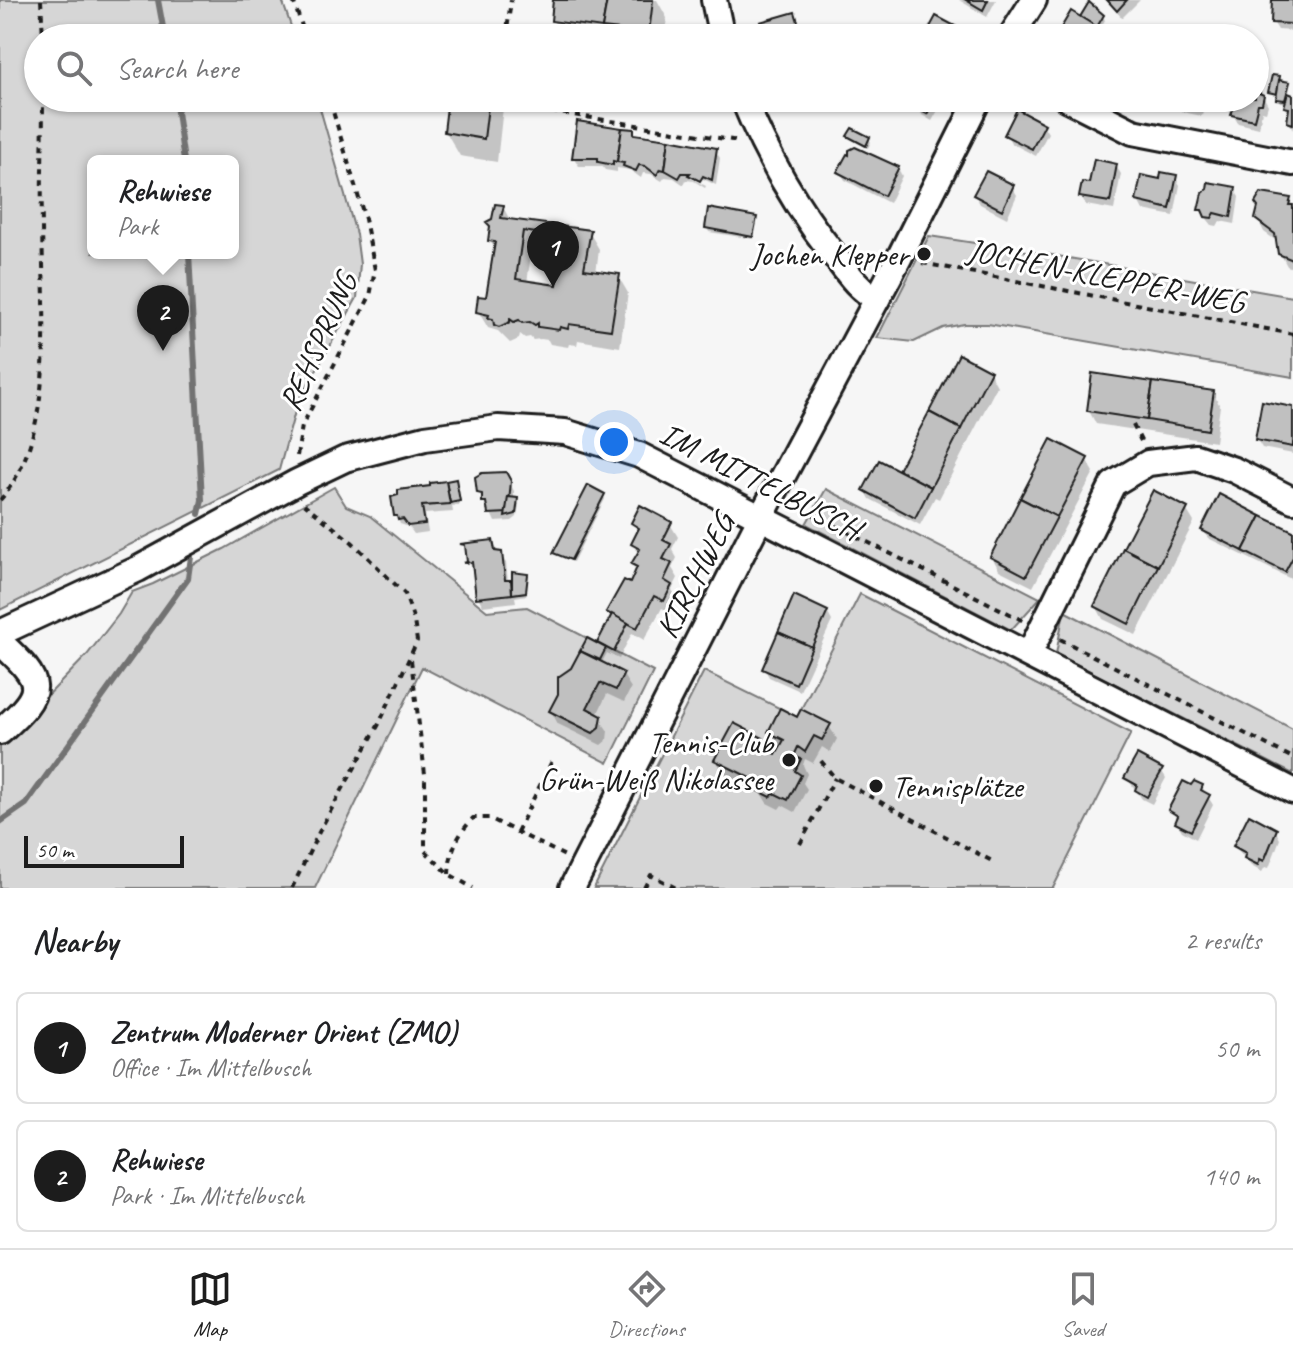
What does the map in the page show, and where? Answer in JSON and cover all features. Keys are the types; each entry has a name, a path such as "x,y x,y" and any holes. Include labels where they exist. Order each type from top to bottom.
{"street":[{"path":"714,0 719,24"},
{"path":"1019,24 1034,0"},
{"path":"750,112 782,181 815,231 862,291 877,299"},
{"name":"KIRCHWEG","path":"572,888 972,112"},
{"path":"1094,112 1133,132 1293,163"},
{"name":"IM MITTELBUSCH","path":"0,633 138,569 345,459 425,438 498,428 565,432 639,455 1293,791"},
{"path":"1029,654 1113,484 1148,463 1196,457 1234,470 1293,500"},
{"path":"0,642 27,668 35,681 33,696 0,732"}],"path":[{"path":"41,0 42,24"},
{"path":"293,0 301,24"},
{"path":"508,24 511,0"},
{"path":"0,500 29,453 44,367 43,112"},
{"name":"REHSPRUNG","path":"295,466 302,426 370,296 375,270 365,219 333,112"},
{"path":"555,112 741,141"},
{"name":"JOCHEN-KLEPPER-WEG","path":"912,261 1293,334"},
{"path":"292,888 321,828 379,724 417,641 405,594 352,542 300,500"},
{"path":"411,658 425,774 425,851 449,874 473,888"},
{"path":"517,832 552,761"},
{"path":"821,761 835,778 992,861"},
{"path":"800,844 835,778"},
{"path":"449,874 450,855 460,833 473,818 489,818 565,856"},
{"path":"644,888 651,875 676,888"}],"shaded area":[{"path":"0,0 282,0 290,24 24,24 24,112 321,112 356,234 360,264 357,298 297,404 279,470 0,610"},
{"path":"929,236 1293,297 1293,377 988,324 943,328 914,342 877,338"},
{"path":"334,487 346,506 370,516 487,611 527,607 653,672 608,763 422,667 315,888 0,888 0,745 87,655 132,592 224,549"},
{"path":"826,489 1040,598 1011,630 806,524"},
{"name":"Tennisplätze","path":"860,594 1131,733 1053,888 594,888 704,671 797,717"},
{"path":"1064,611 1293,729 1293,774 1056,654"}],"building":[{"path":"553,0 607,0 603,24 551,21"},
{"path":"607,0 653,0 650,24 603,24"},
{"path":"966,0 988,0 983,10"},
{"path":"1107,0 1127,0 1117,11"},
{"path":"1272,0 1293,0 1293,24 1271,23"},
{"path":"1089,2 1104,15 1099,24 1080,17"},
{"path":"1071,11 1092,24 1063,24"},
{"path":"795,12 799,24 760,24"},
{"path":"936,16 951,24 932,24"},
{"path":"1272,75 1280,76 1277,94 1269,92"},
{"path":"1279,80 1290,82 1285,100 1276,99"},
{"path":"1288,93 1293,95 1293,124 1287,122 1289,108 1284,107"},
{"path":"446,112 487,112 484,139 444,132"},
{"path":"1016,112 1023,112 1045,124 1032,149 1004,135"},
{"path":"1232,112 1256,112 1254,120 1231,115"},
{"path":"577,121 622,128 617,162 613,161 613,165 598,162 598,158 572,158"},
{"path":"622,128 634,129 634,134 669,139 665,170 660,169 657,175 645,166 639,165 636,171 617,162"},
{"path":"852,128 870,137 866,146 847,136"},
{"path":"669,139 717,148 712,180 703,176 700,181 688,175 690,173 682,173 679,178 665,170"},
{"path":"855,147 899,167 884,196 837,172 849,150"},
{"path":"1094,159 1117,164 1110,202 1079,197 1082,182 1089,183"},
{"path":"986,171 1014,185 1002,210 973,195"},
{"path":"1161,172 1177,175 1170,209 1136,201 1141,175 1160,179"},
{"path":"1208,182 1236,187 1231,217 1215,213 1212,218 1205,217 1202,210 1198,210"},
{"path":"1261,193 1291,198 1293,260 1278,254 1275,234 1255,219 1258,207 1255,203"},
{"path":"495,204 504,205 501,218 591,230 584,269 620,274 611,330 569,324 568,329 560,327 559,330 510,319 510,322 499,327 488,318 489,315 476,312 478,296 486,297 495,242 488,241 490,226 486,222 492,219","holes":["523,231 562,237 561,246 564,246 557,285 516,279"]},
{"path":"708,208 757,217 753,237 705,228"},
{"path":"959,354 991,371 961,429 929,412"},
{"path":"1092,373 1153,382 1147,420 1087,411"},
{"path":"1153,382 1214,391 1208,430 1147,420"},
{"path":"1262,401 1293,407 1293,447 1255,440"},
{"path":"929,412 961,429 931,487 898,470"},
{"path":"1051,439 1088,458 1057,517 1020,498"},
{"path":"879,460 931,487 915,518 863,490"},
{"path":"506,472 511,481 508,513 488,514 482,494 477,493 475,477 482,473"},
{"path":"456,479 460,501 450,503 446,481"},
{"path":"446,481 450,504 422,506 425,524 408,526 403,519 398,520 394,516 391,497 398,495 398,490"},
{"path":"588,485 605,494 571,560 553,553"},
{"path":"1153,490 1188,508 1158,566 1123,548"},
{"path":"1219,494 1261,516 1243,551 1201,530"},
{"path":"508,497 518,498 516,514 505,517"},
{"path":"1020,498 1057,517 1026,576 990,557"},
{"path":"640,505 672,522 663,540 671,544 663,559 672,563 664,580 672,585 664,601 654,596 637,628 606,612 624,580 630,583 637,567 631,564 640,549 631,544 639,528 631,523"},
{"path":"1261,516 1293,531 1293,557 1285,572 1243,551"},
{"path":"493,540 495,551 502,552 505,580 511,580 512,594 476,598 472,562 463,563 467,562 465,545 460,544"},
{"path":"1123,548 1158,566 1129,624 1094,606"},
{"path":"512,572 528,574 526,592 512,594"},
{"path":"794,595 828,611 812,647 778,632"},
{"path":"612,614 628,623 614,652 597,643"},
{"path":"778,632 812,647 796,684 762,669"},
{"path":"587,638 606,648 600,660 580,651"},
{"path":"580,651 624,673 616,690 600,683 587,708 602,716 600,727 593,733 549,711 558,694 558,677 571,668"},
{"path":"780,708 797,717 801,709 831,724 822,740 814,736 805,752 798,747 794,756 801,759 795,771 801,775 788,800 757,790 761,783 714,760 734,723 763,738 759,745 776,754 784,740 768,732"},
{"path":"1137,755 1163,769 1147,797 1135,790 1137,785 1124,778"},
{"path":"1183,781 1203,785 1201,790 1210,795 1191,831 1175,823 1178,816 1168,810"},
{"path":"1249,814 1277,829 1264,861 1260,859 1258,865 1244,858 1246,853 1233,846"}],"waterway":[{"path":"158,0 162,24"},
{"path":"177,112 183,155"},
{"path":"189,259 202,500 199,514"},
{"path":"0,822 26,804 188,578 191,557"}],"place":[{"name":"Jochen Klepper","path":"924,254"},
{"name":"Zentrum Moderner Orient (ZMO)","path":"553,287"},
{"name":"Rehwiese","path":"163,351"},
{"name":"Tennis-Club Grün-Weiß Nikolassee","path":"789,760"},
{"name":"Tennisplätze","path":"876,786"}]}
